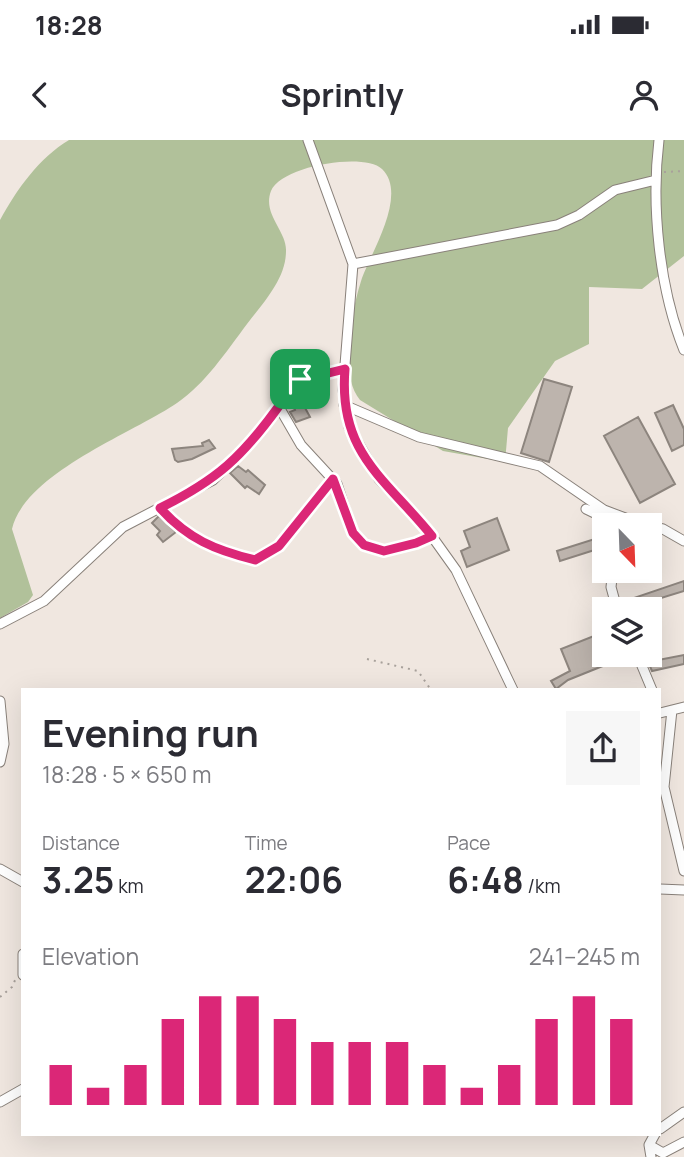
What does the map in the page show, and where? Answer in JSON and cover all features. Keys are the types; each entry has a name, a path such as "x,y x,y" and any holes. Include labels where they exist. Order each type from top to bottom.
{"street":[{"path":"308,140 353,264 344,405 349,427 368,464 432,536 456,570 512,688"},
{"path":"659,140 656,222 674,322 684,349"},
{"path":"353,264 557,225 579,215 615,190 656,174"},
{"path":"0,624 44,601 114,533 202,487 220,473 237,458 279,407 294,381 345,369"},
{"path":"344,405 419,437 540,466 612,513"},
{"path":"279,407 301,445 333,479 353,533 364,545 384,551 432,536"},
{"path":"160,508 187,535 230,554 255,560 279,546 333,479"},
{"path":"586,509 594,513"},
{"path":"662,529 684,541"},
{"path":"642,667 651,688"},
{"path":"0,701 4,744 0,762"},
{"path":"661,713 684,707"},
{"path":"672,710 662,782 684,871"},
{"path":"0,869 21,881"},
{"path":"661,889 684,890"},
{"path":"0,1102 21,1091"},
{"path":"661,1128 684,1112"},
{"path":"651,1157 649,1145 653,1136"},
{"path":"649,1145 663,1153 684,1142"}],"path":[{"path":"656,174 684,171"},
{"path":"367,659 418,671 430,688"},
{"path":"0,997 12,987 21,973"}],"green space":[{"path":"69,140 684,140 684,256 642,289 589,287 589,344 555,361 508,428 505,462 443,451 360,400 353,389 350,374 349,341 354,306 362,278 386,223 391,193 389,180 382,169 358,162 324,164 290,175 278,182 269,199 272,215 283,236 286,251 278,281 215,367 197,387 158,415 58,472 37,490 21,509 12,529 33,595 28,602 0,618 0,220 30,175 58,147"}],"building":[{"path":"544,379 572,387 549,462 521,453"},
{"path":"298,395 310,417 296,422 290,412 295,410 291,399"},
{"path":"673,405 684,429 684,445 672,451 655,413"},
{"path":"638,417 675,484 640,503 604,436"},
{"path":"209,440 215,448 192,459 178,462 175,460 172,449 203,446 202,443"},
{"path":"238,466 246,472 248,470 265,485 259,494 247,486 245,488 230,473"},
{"path":"159,516 176,532 163,542 157,535 160,531 152,523"},
{"path":"497,518 509,550 467,567 461,551 470,547 464,531"},
{"path":"592,540 592,551 560,561 557,551"},
{"path":"684,581 684,591 662,598 637,597"},
{"path":"592,637 592,667 600,667 555,688 551,681 570,671 561,649"},
{"path":"684,655 684,664 652,671 650,667 662,667 662,659"}],"route":[{"path":"345,369 343,390 346,418 368,464 432,536 384,551 369,548 353,533 341,502 339,488 333,479 279,546 255,560 230,554 187,535 160,508 202,487 233,463 279,407 291,383 300,379 345,369"}]}
